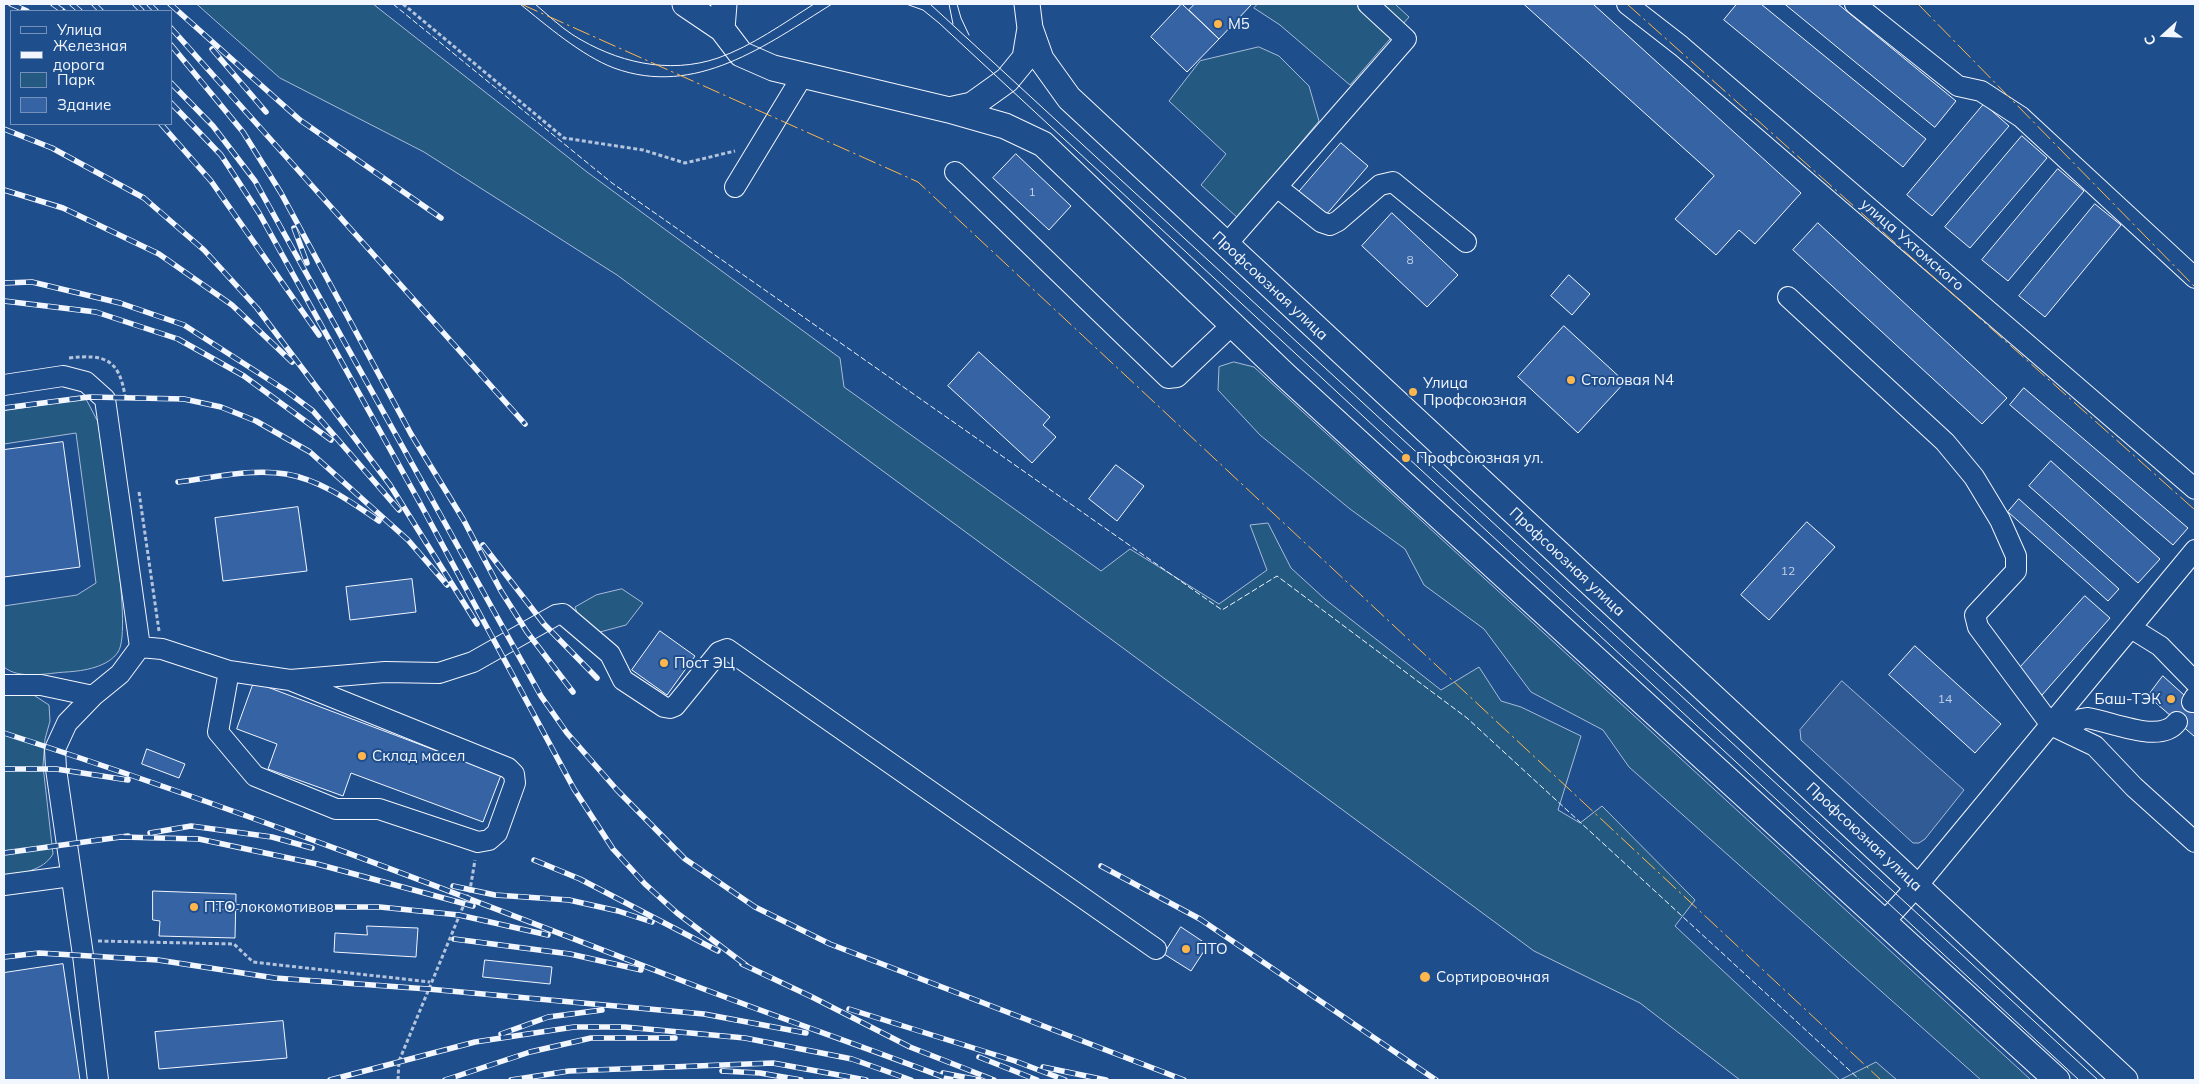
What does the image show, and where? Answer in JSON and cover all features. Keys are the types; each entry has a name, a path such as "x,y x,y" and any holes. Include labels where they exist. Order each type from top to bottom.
{"main road":[{"path":"685,4 722,29 741,54 773,68 949,110 1005,126 1043,144 1430,508 1885,921 2057,1080"},
{"path":"722,29 724,4"},
{"path":"949,110 972,105 1007,80 1024,58 1030,28 1027,4"},
{"name":"Профсоюзная улица","path":"1030,28 1041,59 1069,98 2125,1080"}],"street":[{"path":"1226,245 1406,39 1368,4"},
{"name":"улица Ухтомского","path":"1627,4 1681,46 2195,489"},
{"path":"1855,4 1958,86 1981,91 2021,117 2195,278"},
{"path":"735,187 802,75"},
{"path":"955,172 1168,378 1177,377 1233,324"},
{"path":"1277,187 1321,222 1330,225 1338,222 1380,185 1393,182 1466,242"},
{"path":"1788,297 1945,442 1974,477 2000,520 2016,556 2016,571 1975,615 1978,627 2058,728 2095,746 2134,787 2195,842"},
{"path":"4,385 63,376 86,382 105,399 140,647 120,674 93,696 67,722 55,749 56,769 81,941 98,1080"},
{"path":"1885,921 2058,728 2131,628 2195,550"},
{"path":"140,647 162,649 228,672 290,680 385,672 439,672 473,662 556,615 563,614 610,654 623,680 664,707 670,708 675,706 719,652 727,649 1156,949"},
{"path":"2131,628 2160,646 2194,694"},
{"path":"228,672 218,732 255,776 336,809 379,809 478,842 489,840 497,833 514,783 511,771 290,680"},
{"path":"4,685 41,685 93,696"},
{"path":"2058,728 2087,718 2147,732 2167,731 2177,722"},
{"path":"4,885 72,876"}],"path":[{"path":"403,4 564,138 642,150 685,163 760,144"},
{"path":"398,1080 399,1061 430,982 470,890 478,842"},
{"path":"81,941 234,944 253,962 430,982"}],"green space":[{"path":"197,4 373,4 587,172 840,358 844,387 1101,571 1130,549 1219,604 1267,570 1250,525 1268,523 1291,568 1326,600 1441,690 1479,667 1501,701 1521,707 1581,736 1558,810 1580,823 1602,806 1695,900 1675,926 1840,1080 1740,1080 1640,1003 1534,951 617,275 424,152 280,78"},
{"path":"1258,4 1395,4 1409,17 1350,85 1280,25 1254,8"},
{"path":"1259,47 1279,56 1309,86 1319,121 1238,218 1201,185 1226,154 1169,101 1200,61"},
{"path":"1234,362 1254,367 2031,1080 1981,1080 1629,767 1603,730 1531,692 1484,629 1424,585 1405,549 1350,509 1260,435 1218,390 1219,367"},
{"path":"86,399 98,422 111,505 120,579 122,637 118,652 102,665 80,671 25,675 10,671 4,667 4,606 77,595 96,583 76,433 4,444 4,411"},
{"path":"622,589 643,603 626,625 600,632 578,615 575,607 596,595"},
{"path":"32,694 49,705 50,721 45,739 43,766 53,854 49,860 38,868 4,876 4,695"},
{"path":"1876,1062 1897,1080 1840,1080"}],"shaded area":[{"path":"1842,681 1964,790 1925,839 1919,843 1913,843 1801,740 1800,730"}],"building":[{"path":"1182,4 1219,39 1187,72 1151,37"},
{"name":"М5","path":"1195,4 1252,4 1219,39 1189,10"},
{"path":"1524,4 1593,4 1801,193 1755,244 1739,230 1716,255 1675,219 1714,176"},
{"path":"1737,4 1761,4 1926,139 1903,167 1724,20"},
{"path":"1785,4 1838,4 1956,101 1935,127"},
{"path":"1984,104 2009,126 1932,216 1907,195"},
{"path":"2022,136 2047,158 1970,248 1945,227"},
{"path":"1341,143 1368,166 1325,216 1298,193"},
{"path":"1016,154 1071,206 1049,230 993,178"},
{"path":"2058,169 2084,191 2008,281 1982,260"},
{"path":"2095,204 2121,225 2045,317 2019,296"},
{"path":"1392,213 1458,275 1427,307 1362,246"},
{"path":"1818,223 2007,398 1982,424 1793,250"},
{"path":"1569,275 1590,294 1572,315 1551,296"},
{"name":"Столовая N4","path":"1564,326 1625,382 1578,433 1518,377"},
{"path":"979,352 1050,417 1043,425 1056,437 1032,463 948,386"},
{"path":"2024,388 2188,528 2173,545 2010,405"},
{"path":"63,442 80,567 4,577 4,450"},
{"path":"2051,461 2160,559 2138,583 2029,486"},
{"path":"1116,465 1144,486 1117,521 1089,499"},
{"path":"2019,499 2119,589 2108,601 2008,512"},
{"path":"298,507 307,571 223,581 215,518"},
{"path":"1807,522 1835,547 1769,620 1741,595"},
{"path":"412,579 416,612 350,620 346,587"},
{"path":"2085,596 2110,618 2042,695 2016,672"},
{"name":"Пост ЭЦ","path":"660,631 695,656 667,695 632,670"},
{"path":"1915,646 2001,724 1975,753 1889,675"},
{"path":"2163,676 2195,705 2195,737 2148,696"},
{"name":"Склад масел","path":"254,682 501,775 483,822 351,773 343,796 268,769 277,744 237,729"},
{"path":"147,749 185,764 179,778 142,764"},
{"name":"ПТО локомотивов","path":"153,891 236,894 235,938 159,936 160,921 153,920"},
{"path":"367,926 418,928 416,957 334,952 335,933 367,935"},
{"name":"ПТО","path":"1181,927 1208,945 1191,971 1164,954"},
{"path":"485,960 552,967 550,984 483,977"},
{"path":"63,964 80,1080 4,1080 4,973"},
{"path":"283,1021 287,1058 159,1069 155,1032"}],"tram line":[{"path":"520,4 589,56 614,68 644,76 673,76 702,72 729,63 782,36 832,4"},
{"path":"535,4 573,35 590,44 625,59 661,65 699,63 731,53 768,34 814,4"},
{"path":"906,4 923,10 939,23 2079,1080"},
{"path":"930,4 2098,1080"},
{"path":"949,4 953,24"},
{"path":"957,4 969,35"}],"railway":[{"path":"11,4 25,10"},
{"path":"53,4 62,10"},
{"path":"72,4 79,10"},
{"path":"94,4 100,10"},
{"path":"135,4 141,10"},
{"path":"149,4 155,10"},
{"path":"170,4 300,120 441,218"},
{"path":"172,29 525,424"},
{"path":"172,46 243,132 281,193 411,434 463,519 501,591 527,632 573,692"},
{"path":"212,49 266,112"},
{"path":"172,84 213,126 255,181 541,696 567,733 617,790 685,859 755,907 830,944 1184,1080"},
{"path":"172,104 221,155 259,213 421,505 574,789 613,849 645,884 677,913 747,966"},
{"path":"162,125 211,181 319,335"},
{"path":"4,129 52,148 144,198 204,250 257,308 390,485 477,624"},
{"path":"4,190 63,208 159,254 232,305 292,362"},
{"path":"294,228 307,263"},
{"path":"4,283 32,282 120,303 184,325 285,390 313,411 399,510"},
{"path":"4,301 96,312 178,339 244,376 331,440"},
{"path":"4,408 89,397 184,399 221,407 256,421 310,452 408,540 447,585"},
{"path":"178,482 232,474 259,472 286,474 323,486 379,521"},
{"path":"483,545 544,624 597,678"},
{"path":"4,733 258,820 951,1080"},
{"path":"4,769 56,769 128,780"},
{"path":"150,833 191,826 272,837 312,848"},
{"path":"4,853 128,836"},
{"path":"121,837 199,839 317,864 473,906"},
{"path":"534,860 580,879 718,951"},
{"path":"1101,866 1200,919 1436,1080"},
{"path":"453,886 495,895 569,900 618,911 652,922"},
{"path":"214,907 380,907 459,915 548,935"},
{"path":"454,939 570,954 641,970"},
{"path":"4,957 39,953 158,960 275,978 428,989 704,1014 806,1033"},
{"path":"742,964 910,1047 994,1080"},
{"path":"849,1009 1015,1061 1065,1080"},
{"path":"501,1034 548,1017 602,1010"},
{"path":"330,1080 475,1042 574,1027 625,1027 745,1038 852,1059 911,1080"},
{"path":"445,1080 530,1052 591,1038 675,1038"},
{"path":"979,1057 1037,1080"},
{"path":"511,1080 569,1071 773,1063 866,1080"},
{"path":"1043,1067 1106,1080"},
{"path":"722,1071 760,1073 801,1080"},
{"path":"943,1073 979,1080"}],"fence":[{"path":"393,4 612,183 1222,610 1277,576 1467,718 1860,1080"}],"power":[{"path":"521,4 918,182 1881,1080"},
{"path":"1627,4 2195,510"},
{"path":"1918,4 2195,287"}],"place":[{"name":"М5","path":"1218,24"},
{"name":"Столовая N4","path":"1571,380"},
{"name":"Улица Профсоюзная","path":"1413,392"},
{"name":"Профсоюзная ул.","path":"1406,458"},
{"name":"Пост ЭЦ","path":"664,663"},
{"name":"Баш-ТЭК","path":"2171,699"},
{"name":"Склад масел","path":"362,756"},
{"name":"ПТО локомотивов","path":"194,907"},
{"name":"ПТО","path":"1186,949"},
{"name":"Сортировочная","path":"1425,977"}]}
